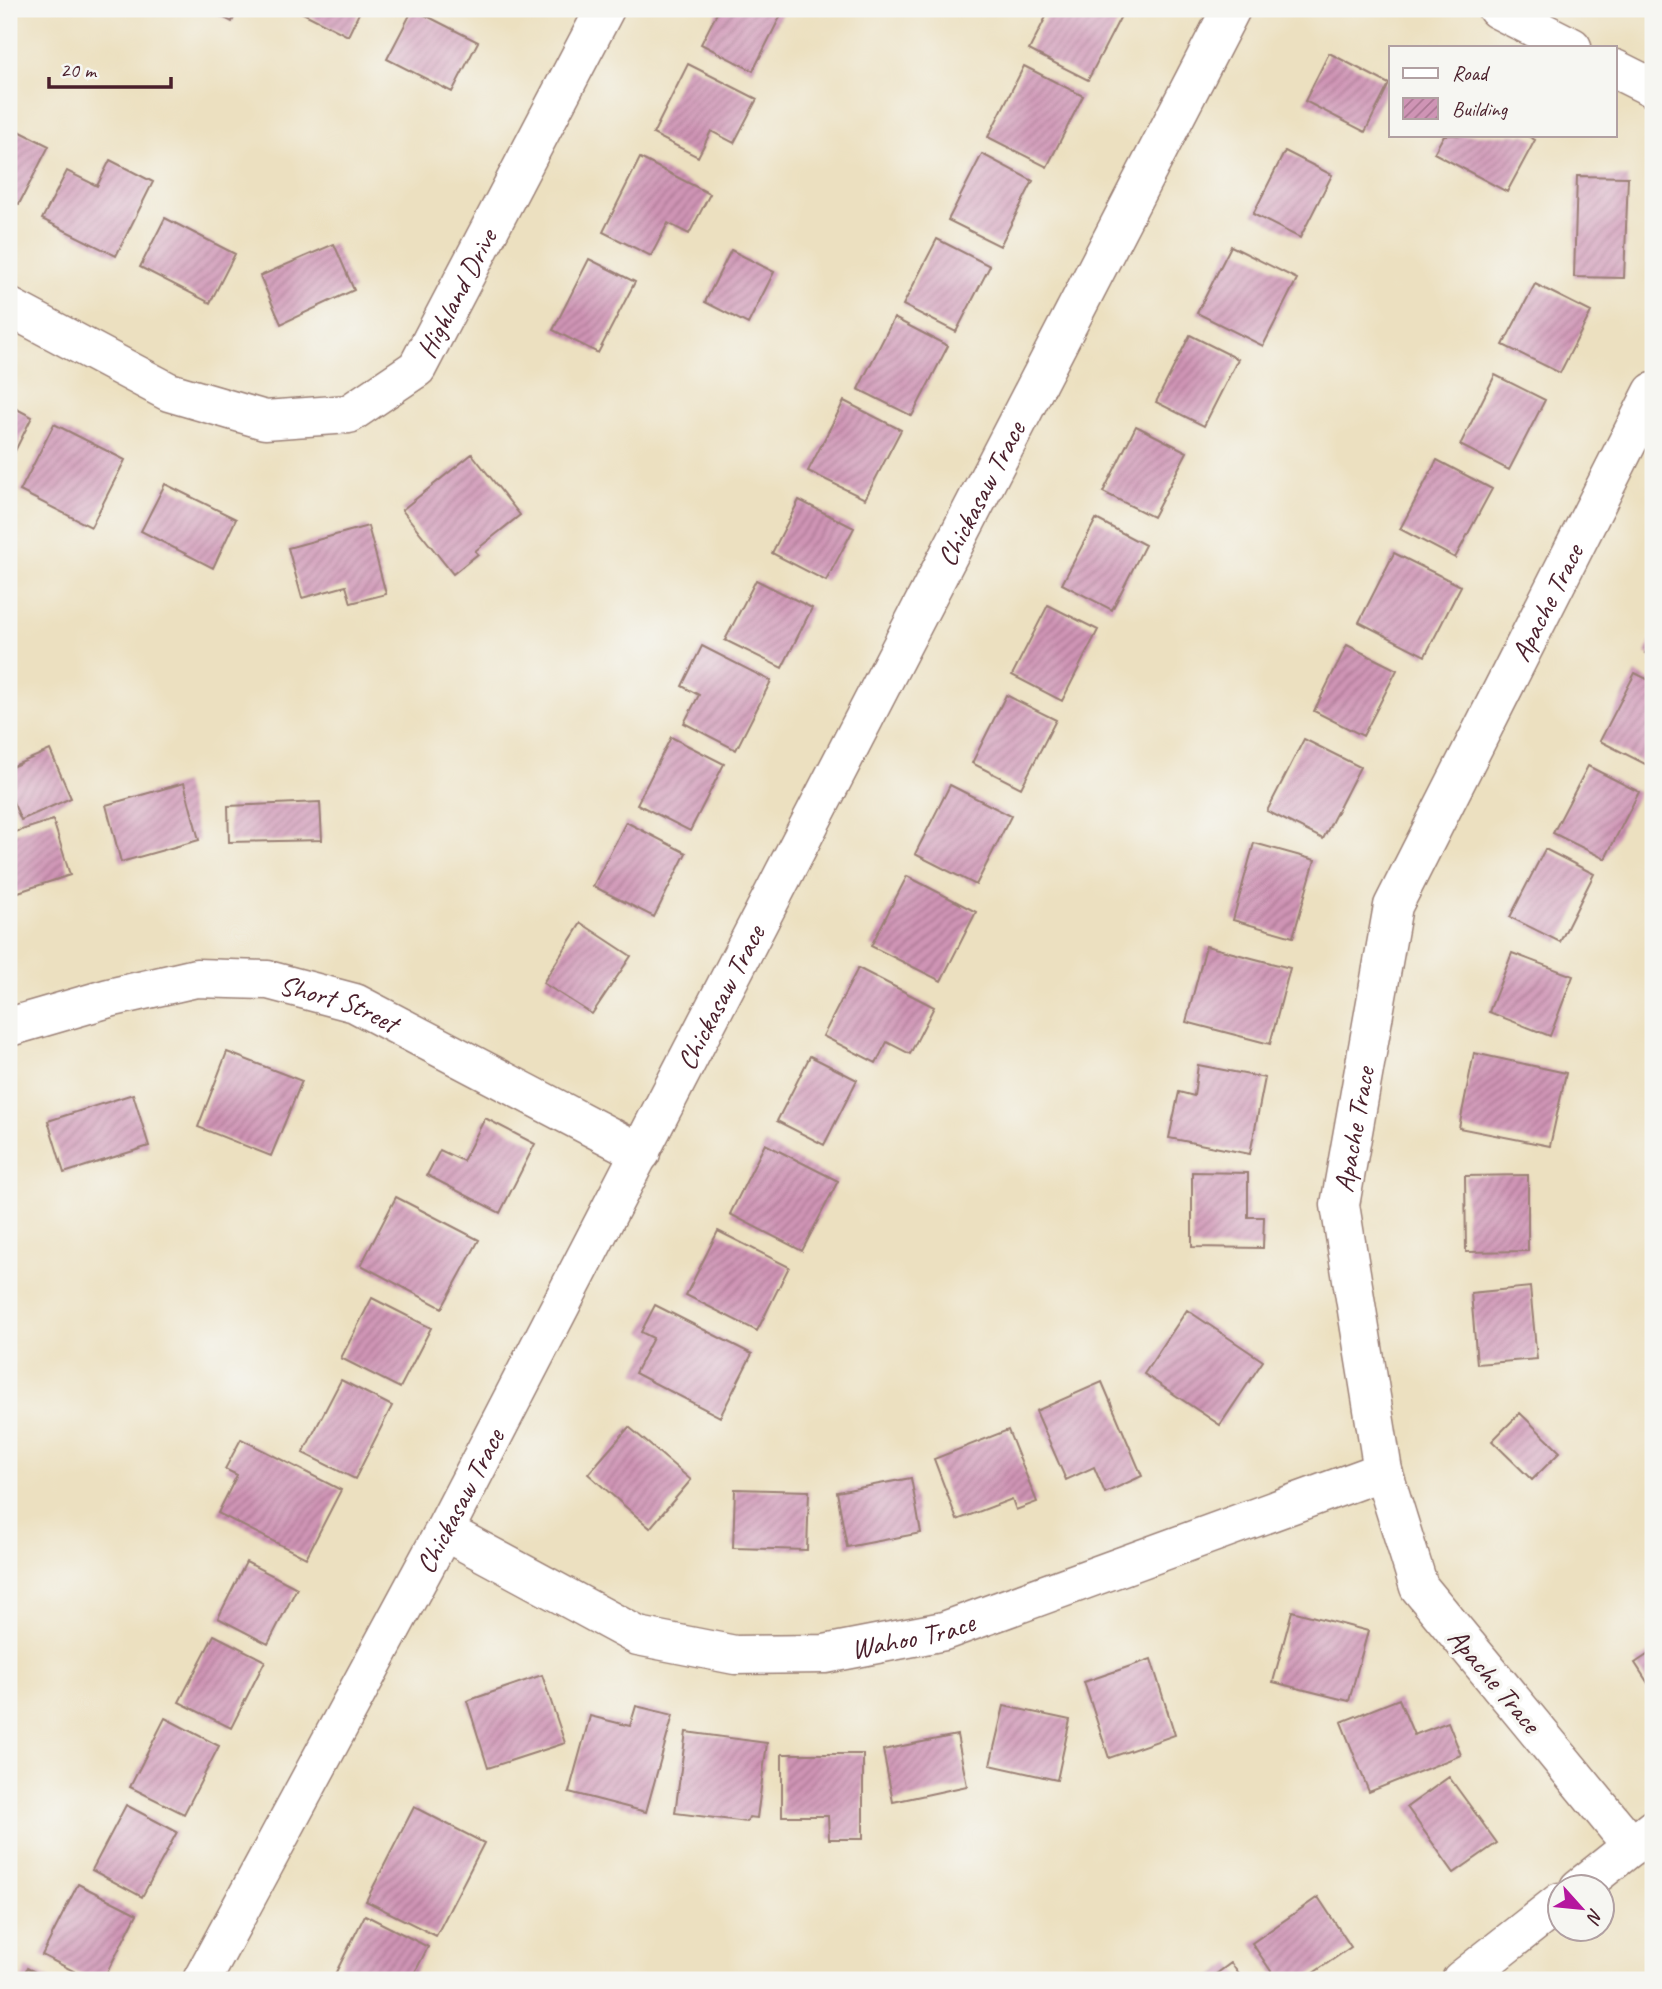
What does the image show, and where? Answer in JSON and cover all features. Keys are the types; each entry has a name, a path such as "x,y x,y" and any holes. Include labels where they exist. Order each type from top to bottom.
{"street":[{"name":"Highland Drive","path":"9,307 169,392 265,420 349,414 417,368 603,9"},
{"name":"Chickasaw Trace","path":"202,1980 444,1531 1231,9"},
{"path":"1497,9 1571,46"},
{"path":"1616,70 1653,88"},
{"name":"Apache Trace","path":"1643,1837 1419,1587 1383,1471 1340,1205 1393,906 1653,392"},
{"name":"Short Street","path":"9,1027 109,998 196,978 268,980 355,1003 641,1153"},
{"name":"Wahoo Trace","path":"444,1531 638,1636 736,1655 825,1654 944,1630 1383,1471"},
{"path":"1597,1874 1643,1837"},
{"path":"1461,1980 1546,1913"}],"building":[{"path":"207,9 238,9 232,22"},
{"path":"295,9 361,9 348,36"},
{"path":"413,9 478,42 452,92 387,59"},
{"path":"719,9 784,9 753,71 701,44"},
{"path":"1050,9 1107,9 1121,16 1088,80 1029,50"},
{"path":"1329,53 1389,84 1365,132 1305,101"},
{"path":"688,64 757,99 734,143 711,131 698,157 653,134"},
{"path":"1024,66 1083,96 1047,167 988,137"},
{"path":"9,126 49,146 19,204 9,198"},
{"path":"1443,136 1528,136 1535,140 1507,192 1434,153"},
{"path":"1285,151 1332,175 1300,238 1253,214"},
{"path":"982,154 1033,181 1000,246 948,220"},
{"path":"640,158 710,194 689,234 668,223 651,256 603,232"},
{"path":"110,160 153,182 116,256 42,219 67,171 97,186"},
{"path":"1577,176 1628,177 1624,278 1574,277"},
{"path":"165,218 235,254 210,303 140,267"},
{"path":"937,239 990,266 956,332 903,305"},
{"path":"334,244 354,290 281,324 260,276"},
{"path":"1231,246 1297,279 1263,346 1197,313"},
{"path":"731,250 774,272 748,324 705,302"},
{"path":"589,259 635,282 598,353 553,330"},
{"path":"1535,284 1591,312 1560,373 1503,345"},
{"path":"894,318 948,346 912,416 858,389"},
{"path":"1190,335 1238,359 1204,426 1156,402"},
{"path":"1495,375 1545,400 1509,470 1460,445"},
{"path":"844,401 901,430 865,499 808,471"},
{"path":"9,405 32,417 9,463"},
{"path":"54,424 125,460 91,527 20,491"},
{"path":"1136,426 1187,452 1153,517 1103,492"},
{"path":"472,454 520,515 475,551 478,554 453,574 402,510"},
{"path":"1437,460 1492,489 1455,558 1400,529"},
{"path":"165,484 236,519 213,568 141,531"},
{"path":"799,500 854,528 826,581 772,553"},
{"path":"1096,519 1145,545 1112,610 1062,584"},
{"path":"368,526 386,594 351,603 346,586 302,598 288,548"},
{"path":"1394,553 1461,586 1425,656 1359,622"},
{"path":"756,580 812,608 782,668 725,640"},
{"path":"1048,605 1098,630 1062,701 1012,675"},
{"path":"1653,637 1653,657 1645,653"},
{"path":"1347,645 1397,670 1363,736 1314,711"},
{"path":"702,646 771,681 736,750 684,723 699,695 682,686"},
{"path":"1635,673 1653,682 1653,753 1647,765 1600,741"},
{"path":"1006,695 1056,720 1021,788 972,763"},
{"path":"671,737 724,764 690,831 637,804"},
{"path":"1304,739 1360,767 1323,839 1267,811"},
{"path":"50,750 71,798 21,820 9,793 9,768"},
{"path":"1588,766 1639,792 1605,859 1553,833"},
{"path":"184,783 199,840 121,862 106,805"},
{"path":"950,785 1011,816 976,885 915,854"},
{"path":"320,802 322,840 229,842 228,806"},
{"path":"53,820 70,875 9,895 9,834"},
{"path":"626,822 686,853 654,917 593,886"},
{"path":"1254,843 1315,860 1293,937 1233,920"},
{"path":"1545,849 1594,874 1560,942 1510,917"},
{"path":"907,876 976,912 941,981 871,946"},
{"path":"581,923 631,956 592,1014 543,983"},
{"path":"1206,946 1290,968 1270,1044 1186,1022"},
{"path":"1512,953 1573,976 1550,1036 1489,1012"},
{"path":"858,968 934,1007 910,1054 887,1042 876,1063 823,1036"},
{"path":"227,1052 302,1081 271,1156 198,1127"},
{"path":"1474,1053 1566,1073 1550,1146 1459,1128"},
{"path":"810,1056 857,1080 824,1145 777,1121"},
{"path":"1198,1065 1265,1078 1250,1154 1169,1138 1179,1092 1194,1096"},
{"path":"133,1094 149,1146 64,1173 48,1121"},
{"path":"485,1118 535,1144 500,1213 427,1175 440,1150 463,1161"},
{"path":"765,1144 838,1181 802,1251 730,1214"},
{"path":"1192,1172 1248,1173 1248,1217 1264,1217 1263,1248 1192,1247"},
{"path":"1528,1175 1528,1251 1466,1252 1465,1176"},
{"path":"396,1197 479,1240 442,1308 361,1265"},
{"path":"718,1231 789,1267 757,1331 686,1295"},
{"path":"1530,1287 1537,1359 1477,1364 1471,1293"},
{"path":"372,1298 431,1328 400,1388 341,1358"},
{"path":"655,1305 752,1354 720,1417 635,1373 653,1338 641,1332"},
{"path":"1187,1310 1263,1361 1220,1425 1144,1374"},
{"path":"341,1380 392,1406 355,1479 303,1453"},
{"path":"1102,1382 1142,1476 1105,1493 1094,1467 1066,1480 1036,1411"},
{"path":"1520,1413 1560,1452 1532,1480 1492,1441"},
{"path":"629,1427 691,1480 650,1528 588,1474"},
{"path":"1008,1430 1037,1502 1016,1510 1012,1499 957,1520 934,1459"},
{"path":"241,1439 341,1490 306,1558 218,1513 237,1475 225,1469"},
{"path":"911,1478 921,1533 847,1547 837,1492"},
{"path":"735,1489 809,1491 807,1550 733,1548"},
{"path":"246,1562 297,1588 268,1644 218,1618"},
{"path":"1292,1611 1368,1631 1349,1701 1273,1682"},
{"path":"214,1635 265,1661 231,1728 179,1702"},
{"path":"1653,1651 1653,1691 1635,1663"},
{"path":"1151,1659 1175,1735 1109,1758 1084,1682"},
{"path":"542,1675 565,1743 488,1768 467,1701"},
{"path":"1399,1699 1414,1735 1448,1722 1461,1755 1369,1792 1341,1722"},
{"path":"636,1706 673,1715 646,1812 569,1792 590,1716 630,1726"},
{"path":"1004,1706 1070,1720 1057,1780 990,1765"},
{"path":"165,1718 219,1746 184,1814 130,1787"},
{"path":"686,1732 767,1743 757,1818 749,1817 747,1822 675,1813"},
{"path":"957,1735 967,1786 893,1802 883,1750"},
{"path":"782,1754 863,1754 863,1839 829,1839 828,1816 782,1816"},
{"path":"1449,1777 1497,1843 1454,1873 1407,1807"},
{"path":"126,1805 177,1832 142,1897 92,1870"},
{"path":"414,1807 484,1843 436,1936 366,1901"},
{"path":"78,1884 137,1914 103,1980 91,1980 42,1955"},
{"path":"1318,1897 1351,1947 1303,1980 1277,1980 1252,1943"},
{"path":"365,1915 428,1947 411,1980 332,1980"},
{"path":"1231,1963 1243,1980 1208,1980"},
{"path":"27,1968 51,1980 21,1980"}]}
